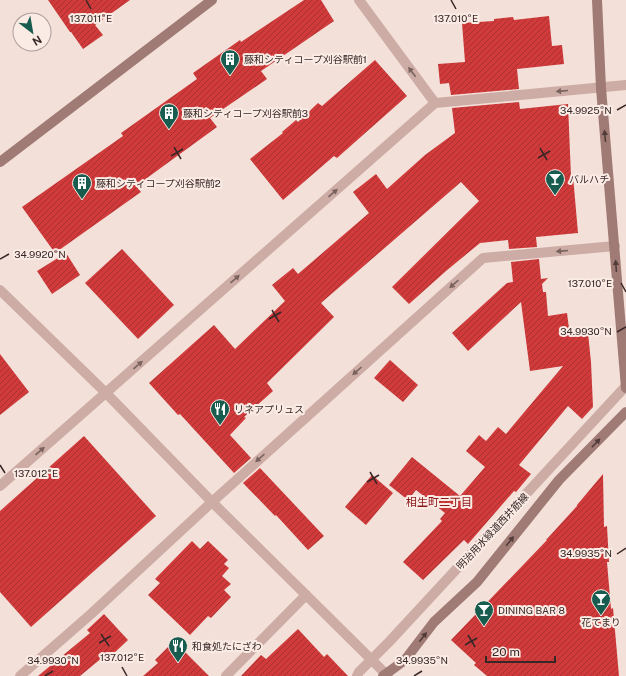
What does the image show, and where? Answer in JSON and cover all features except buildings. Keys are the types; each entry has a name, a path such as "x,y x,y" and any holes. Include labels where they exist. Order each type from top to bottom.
{"street":[{"path":"0,162 212,0"},
{"path":"359,0 435,103"},
{"path":"597,0 601,88 626,387"},
{"path":"0,486 435,103 626,85"},
{"path":"20,676 91,614 212,502 483,258 615,246"},
{"path":"0,290 106,393 212,502 385,675 405,660 434,622 477,582 559,480 626,412"},
{"name":"明治用水緑道西井筋線","path":"357,676 359,672 389,642 626,387"},
{"path":"226,676 306,595"}],"place":[{"name":"藤和シティコープ刈谷駅前1","path":"230,76"},
{"name":"藤和シティコープ刈谷駅前3","path":"169,130"},
{"name":"バルハチ","path":"555,196"},
{"name":"藤和シティコープ刈谷駅前2","path":"82,200"},
{"name":"リネアプリュス","path":"220,426"},
{"name":"花てまり","path":"601,616"},
{"name":"DINING BAR 8","path":"484,627"},
{"name":"和食処たにざわ","path":"178,663"}],"district":[{"name":"相生町二丁目","path":"439,502"}]}
